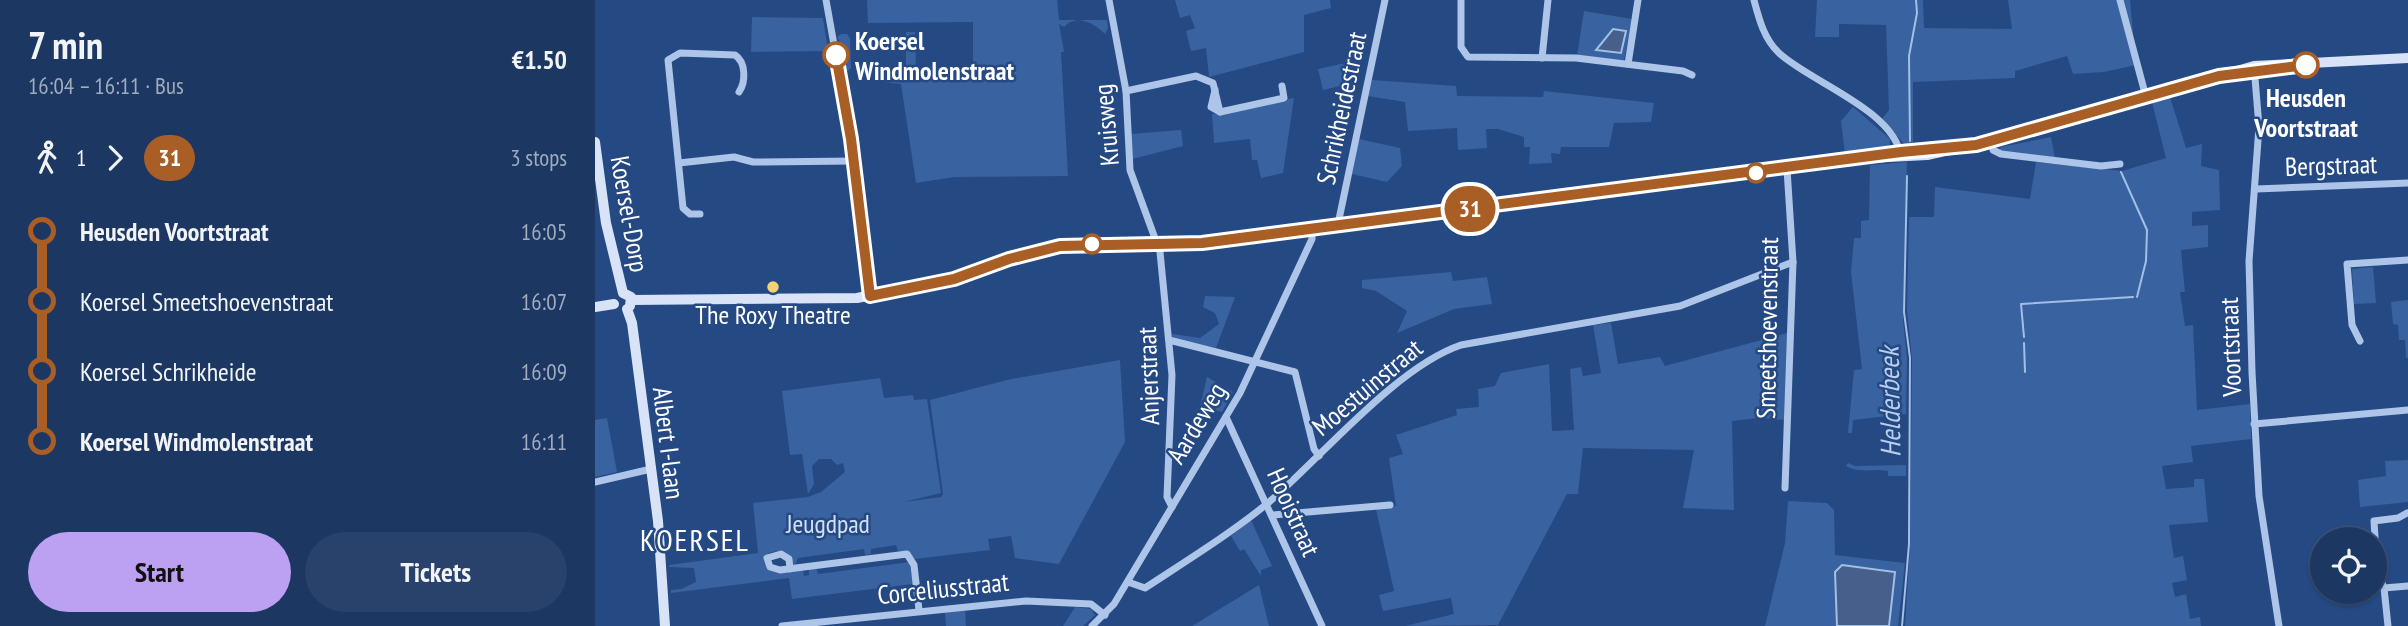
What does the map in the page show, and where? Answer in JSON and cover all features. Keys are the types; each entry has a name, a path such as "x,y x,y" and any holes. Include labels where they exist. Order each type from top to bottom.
{"street":[{"path":"826,0 854,161 870,296"},
{"name":"Kruisweg","path":"1109,0 1126,91 1129,170 1156,243"},
{"name":"Schrikheidestraat","path":"1338,225 1385,0"},
{"path":"1461,0 1461,47 1464,55 1628,64 1692,75"},
{"path":"1542,58 1548,0"},
{"path":"1628,64 1637,0"},
{"path":"1753,0 1763,31 1780,54 1857,104 1895,139 1901,154"},
{"path":"2120,0 2146,97"},
{"path":"700,214 689,214 683,208 667,67 670,58 680,53 738,56 743,66 743,87 739,92"},
{"path":"627,301 777,298 795,300 870,296 954,279 1009,259 1060,246 1202,243 1942,149 1991,141 2219,76 2254,69 2408,58"},
{"name":"Voortstraat","path":"2254,69 2259,127 2248,289 2254,424 2264,540 2279,626"},
{"path":"1126,91 1196,76 1209,79 1215,90 1220,112 1285,98 1282,86"},
{"path":"1991,141 1993,150 2001,154 2101,166 2120,164"},
{"name":"Koersel-Dorp","path":"595,142 606,223 627,301"},
{"path":"679,163 731,157 753,162 854,161"},
{"name":"Smeetshoevenstraat","path":"1785,488 1793,262 1787,169"},
{"name":"Bergstraat","path":"2256,189 2408,183"},
{"name":"Aardeweg","path":"1092,626 1105,615 1128,582 1226,417 1257,360 1312,239 1313,228"},
{"name":"Anjerstraat","path":"1156,243 1160,252 1173,397 1167,497 1172,507"},
{"path":"2360,341 2352,325 2347,264 2408,260"},
{"name":"Moestuinstraat","path":"1128,582 1145,588 1267,504 1409,374 1441,352 1461,345 1680,306 1793,262"},
{"name":"Koersel-Dorp","path":"595,307 614,304 617,295 627,301"},
{"name":"Albert I-laan","path":"627,301 632,321 651,469 661,555 665,626"},
{"path":"1169,340 1257,360 1287,369 1298,377 1314,449 1318,456"},
{"path":"2254,424 2408,410"},
{"name":"Hooistraat","path":"1226,417 1322,626"},
{"path":"595,482 651,469"},
{"path":"1273,515 1389,505"},
{"path":"2374,527 2374,520 2398,518 2407,513"},
{"path":"790,569 907,554 914,565 919,610"},
{"path":"2387,588 2408,586"},
{"name":"Corceliusstraat","path":"782,626 1027,601 1091,604 1105,615"},
{"path":"2386,604 2388,626"}],"green space":[{"path":"867,0 1057,0 1059,20 1079,20 1064,27 1059,24 1064,52 1061,52 1068,176 954,177 916,183 901,84 882,82 973,77 973,22 868,23"},
{"path":"1175,0 1330,0 1331,8 1304,15 1304,52 1209,77 1206,48 1191,51 1186,31 1195,28 1190,15 1180,18"},
{"path":"1817,0 1923,0 1924,28 2012,29 2008,0 2130,0 2136,65 2104,72 2073,74 2067,56 2015,71 2015,78 1913,82 1913,143 1907,147 1882,119 1889,110 1886,25 1839,24 1839,37 1815,37"},
{"path":"1584,11 1632,19 1624,60 1577,56"},
{"path":"752,17 823,18 828,51 751,52"},
{"path":"1079,20 1107,20 1108,28 1105,34 1096,26"},
{"path":"906,32 915,32 916,71 906,71"},
{"path":"847,34 850,38 851,68 848,71 844,70 844,49 837,37"},
{"path":"1341,64 1361,68 1357,82 1323,90 1318,69"},
{"path":"1372,80 1456,86 1457,96 1543,97 1544,91 1654,103 1651,122 1614,123 1609,147 1561,147 1560,154 1551,153 1552,163 1529,164 1530,147 1524,147 1524,137 1498,129 1486,129 1487,148 1458,150 1457,128 1408,131 1405,102 1368,96"},
{"path":"2170,97 2186,148 2202,144 2201,166 2219,170 2220,210 2192,212 2192,226 2208,225 2208,247 2181,250 2185,292 2180,292 2185,326 2193,325 2197,410 2250,404 2251,439 2191,446 2193,462 2162,466 2166,489 2194,487 2194,479 2204,479 2208,522 2169,525 2174,558 2183,556 2187,580 2172,583 2175,597 2186,594 2190,619 2200,617 2201,626 1905,626 1910,544 1912,359 1907,311 1909,217 1934,217 1935,187 2030,199 2036,162 2122,171 2166,158 2152,102"},
{"path":"1294,98 1283,173 1261,178 1257,160 1252,160 1250,139 1214,143 1212,114"},
{"path":"1853,107 1890,139 1889,150 1845,155 1841,121"},
{"path":"1181,130 1183,146 1132,159 1130,134"},
{"path":"2051,137 2055,158 1999,151 2001,147"},
{"path":"1359,139 1400,148 1402,166 1387,182 1352,174"},
{"path":"1907,162 1903,320 1907,358 1906,414 1853,420 1852,433 1848,433 1854,370 1862,369 1851,272 1854,238 1861,238 1861,221 1869,220 1870,165"},
{"path":"2373,267 2376,303 2354,304 2352,269"},
{"path":"1451,272 1453,281 1487,277 1492,304 1454,309 1397,333 1407,311 1376,291 1362,288 1362,280"},
{"path":"1205,296 1235,297 1216,348 1173,339 1172,334 1200,338 1219,324 1215,313 1203,307"},
{"path":"2408,300 2406,358 2405,340 2399,340 2398,325 2393,324 2391,302"},
{"path":"1611,323 1618,364 1660,357 1665,366 1787,333 1784,420 1759,418 1732,421 1734,510 1683,508 1694,450 1583,448 1578,494 1567,494 1498,625 1405,626 1454,614 1451,598 1383,611 1379,595 1394,591 1376,509 1396,506 1389,458 1403,454 1396,435 1457,415 1456,409 1479,407 1478,389 1495,386 1501,373 1549,364 1552,431 1574,430 1570,369 1581,367 1583,376 1601,373 1593,325"},
{"name":"Jeugdpad","path":"1120,360 1125,442 1059,564 1015,558 1011,536 988,539 990,550 915,559 909,553 898,551 896,545 871,549 871,554 865,555 864,549 798,558 795,565 777,551 769,553 764,560 775,572 803,570 804,576 809,575 809,569 816,568 818,574 910,562 913,584 792,599 789,578 671,593 671,590 696,582 694,568 669,565 758,553 753,503 808,497 821,492 845,472 843,463 837,465 831,459 819,459 812,466 814,484 808,494 802,454 790,455 782,391 880,378 884,398 913,395 914,400 927,399 941,493 904,502 941,497 943,494 930,400 1011,379"},
{"path":"1207,377 1233,392 1222,412 1200,407"},
{"path":"607,418 617,472 595,477 595,420"},
{"path":"2408,460 2408,502 2360,507 2358,480 2386,476 2385,461"},
{"path":"1848,463 1855,466 1906,465 1906,476 1888,476 1888,471 1883,470 1856,470 1846,466"},
{"path":"1788,501 1827,503 1834,510 1835,555 1905,563 1898,626 1889,626 1895,572 1835,572 1837,626 1765,626 1785,543"},
{"path":"1251,520 1272,566 1261,570 1261,576 1244,549 1240,551 1231,536"},
{"path":"1259,585 1269,626 1192,626"},
{"path":"1075,607 1091,609 1095,615 1083,626 1063,626"},
{"path":"965,609 966,626 946,626 945,611"}],"shaded area":[{"path":"1613,29 1626,31 1621,53 1596,50"},
{"path":"1842,565 1895,572 1889,626 1837,626 1835,572"}],"waterway":[{"name":"Helderbeek","path":"1910,141 1909,56 1917,13 1916,0"},
{"path":"2121,172 2147,230 2146,261 2137,297"},
{"name":"Helderbeek","path":"1902,626 1909,544 1910,358 1904,312 1907,176"},
{"path":"2024,337 2021,304 2133,297"},
{"path":"2024,343 2025,372"}],"bus line":[{"name":"31","path":"836,55 851,139 870,296 954,279 1009,259 1060,246 1202,243 1877,155 1976,145 2219,76 2306,65"}],"place":[{"name":"Koersel Windmolenstraat","path":"836,55"},
{"name":"Heusden Voortstraat","path":"2306,65"},
{"name":"The Roxy Theatre","path":"773,287"}],"district":[{"name":"KOERSEL","path":"695,539"}]}
